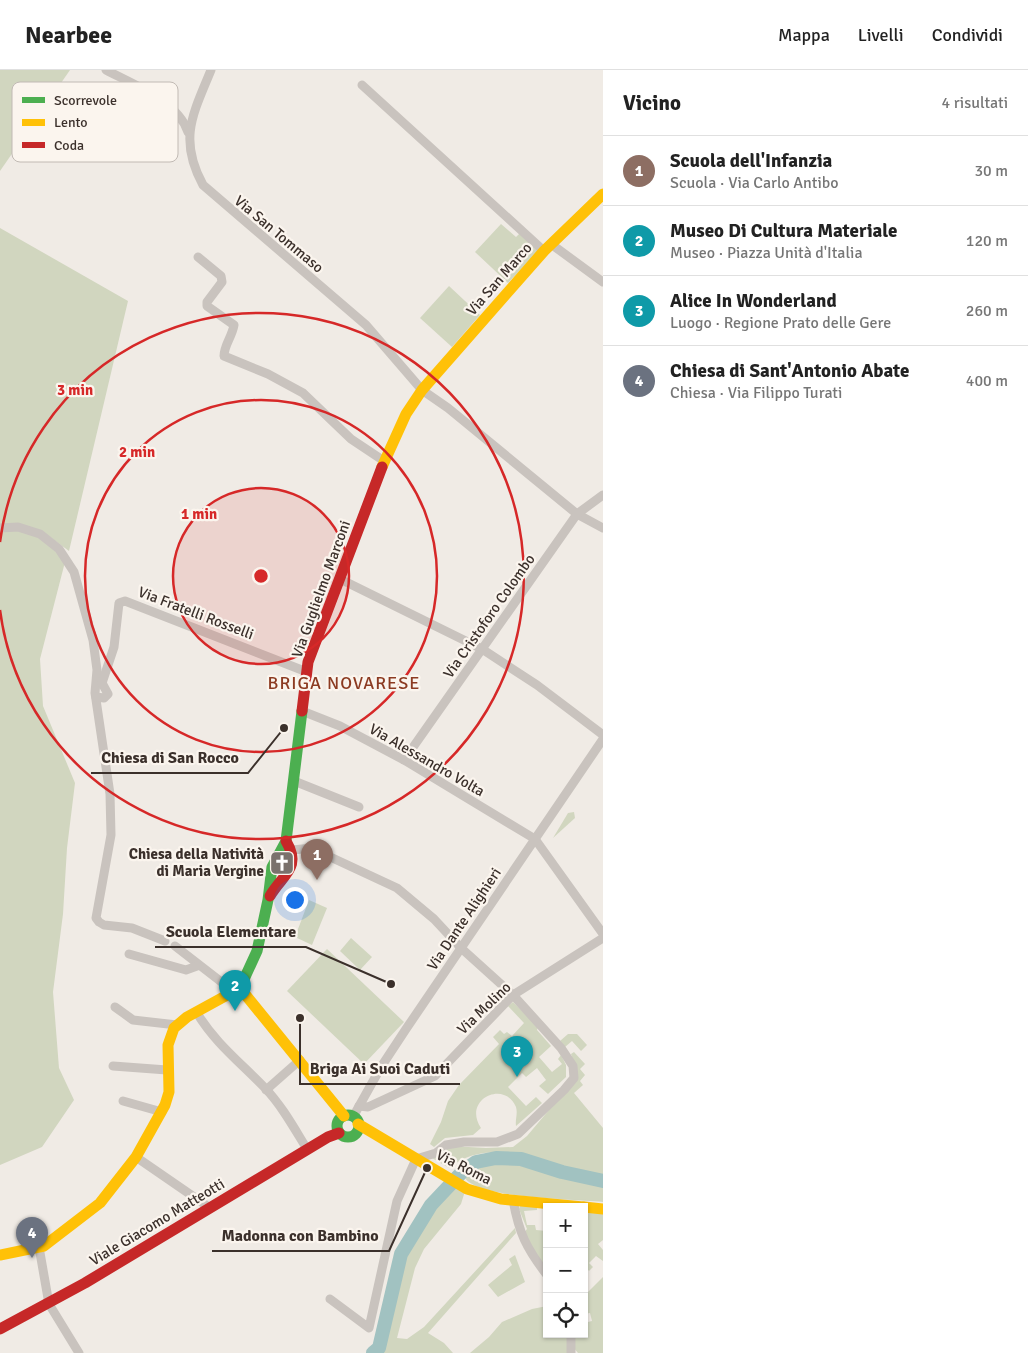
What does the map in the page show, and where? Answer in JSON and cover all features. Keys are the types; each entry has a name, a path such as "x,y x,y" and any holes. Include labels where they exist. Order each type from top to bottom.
{"street":[{"path":"106,70 132,82"},
{"name":"Via San Tommaso","path":"211,70 190,119 189,134 194,166 203,185 366,325 422,390 448,408 577,514 603,528"},
{"path":"362,85 547,248 603,282"},
{"path":"178,116 186,124 189,134"},
{"name":"Via San Marco","path":"422,390 547,248 603,194"},
{"path":"198,257 220,276 222,282 207,302 207,306 234,325 232,336 224,348 224,356 303,393 351,439 384,461"},
{"name":"Via Guglielmo Marconi","path":"268,900 275,885 288,875 293,860 290,846 294,782 308,662 384,461 406,414 422,390"},
{"name":"Via Cristoforo Colombo","path":"404,760 577,514 603,495"},
{"path":"0,528 18,527 40,534 59,549 74,572 93,640 97,670 96,697 110,794 111,835 96,918 104,925 132,928 165,941"},
{"path":"340,579 482,649 537,685 603,735"},
{"name":"Via Fratelli Rosselli","path":"96,697 104,698 108,694 102,683 114,647 119,602 125,601 307,672"},
{"name":"Via Alessandro Volta","path":"302,711 340,726 404,760 535,839"},
{"name":"Via Dante Alighieri","path":"354,1119 381,1067 603,739"},
{"path":"294,782 359,807"},
{"path":"535,839 603,934"},
{"path":"290,846 311,848 397,888 434,919 461,948 513,995 569,1057 573,1066 574,1078 518,1134 497,1142 464,1142 446,1145 436,1152 416,1160 398,1201 369,1328 330,1299"},
{"name":"Via Guglielmo Marconi","path":"236,990 256,951 268,900 272,867 290,846"},
{"name":"Via Molino","path":"354,1119 368,1108 436,1076 513,995 603,938"},
{"path":"0,1255 39,1247 100,1203 136,1157 162,1112 169,1092 167,1070 171,1033 187,1017 236,990 197,966 175,946"},
{"path":"129,954 186,970 197,966"},
{"name":"Via Roma","path":"236,990 260,1013 354,1119 370,1132 468,1189 485,1196 543,1203"},
{"path":"115,1007 133,1020 177,1025"},
{"path":"197,1013 215,1039 266,1090 286,1116 307,1149"},
{"path":"266,1090 300,1060"},
{"path":"113,1066 167,1070"},
{"path":"123,1101 162,1112"},
{"path":"354,1119 349,1137 335,1132 338,1120 354,1119"},
{"name":"Viale Giacomo Matteotti","path":"0,1329 48,1304 335,1132"},
{"path":"136,1157 210,1208"},
{"path":"513,1200 519,1230 532,1256 543,1271"},
{"name":"Via Roma","path":"588,1208 603,1209"},
{"path":"39,1247 48,1304 79,1353"},
{"path":"571,1353 572,1338"}],"green space":[{"path":"0,70 70,70 62,82 12,82 12,154 0,171"},
{"path":"501,224 516,237 522,231 540,249 508,283 475,252"},
{"path":"0,228 128,301 69,551 42,531 0,526"},
{"path":"449,286 480,315 452,347 420,318"},
{"path":"0,529 21,531 37,536 51,546 65,562 40,659 43,706 75,783 67,848 63,914 53,992 59,1068 74,1100 42,1147 0,1165"},
{"path":"574,812 575,818 553,838 568,813"},
{"path":"309,900 327,908 312,945 295,937"},
{"path":"351,938 372,957 360,970 340,951"},
{"path":"327,949 404,1022 364,1064 287,991"},
{"path":"513,1002 538,1027 537,1030 551,1046 539,1057 552,1072 562,1064 558,1059 561,1055 566,1065 566,1077 548,1094 539,1086 546,1080 537,1068 526,1077 522,1073 508,1087 526,1106 536,1097 542,1103 516,1126 516,1107 510,1099 503,1095 487,1096 477,1109 477,1118 481,1128 473,1135 445,1138 434,1147 430,1144 441,1122 448,1101 459,1085 499,1044 493,1037 500,1030 504,1034 507,1032 512,1036 524,1023 508,1006"},
{"path":"568,1034 577,1034 587,1045 581,1051 572,1041 565,1047 560,1041"},
{"path":"574,1052 585,1064 580,1069 585,1075 580,1081 583,1085 574,1093 603,1128 603,1179 575,1173 526,1156 503,1152 469,1156 449,1168 432,1158 451,1146 513,1147 527,1136 560,1097 575,1066 571,1054"},
{"path":"506,1161 541,1171 603,1183 603,1202 508,1194 474,1185 465,1178 484,1166"},
{"path":"451,1183 465,1191 461,1204 424,1249 415,1268 397,1338 407,1339 424,1327 515,1228 516,1233 428,1333 444,1343 453,1353 375,1353 380,1348 405,1257"},
{"path":"537,1205 537,1210 524,1211 527,1225 535,1225 536,1230 543,1231 543,1268 522,1235 527,1229 519,1209 520,1206"},
{"path":"588,1208 603,1210 603,1240 598,1244 603,1250 603,1261 596,1256 589,1263 593,1267 589,1271"},
{"path":"515,1255 525,1282 498,1297 488,1285 512,1265 509,1259"},
{"path":"603,1277 603,1353 578,1353 573,1347 573,1338 588,1338 588,1322 592,1321 590,1313 588,1313 588,1292"},
{"path":"543,1307 543,1338 569,1338 569,1353 470,1353 489,1337 502,1322 532,1309"}],"waterway":[{"path":"373,1353 379,1348 401,1254 431,1205 463,1171 476,1162 496,1158 521,1159 562,1172 603,1181"}],"traffic: fast":[{"path":"240,988 257,951 268,900 272,867 286,841 302,711"},
{"path":"348,1115 358,1122 359,1126 352,1136 348,1137 338,1130 337,1126 344,1116 348,1115"}],"traffic: slow":[{"path":"382,467 406,414 422,390 544,251 603,194"},
{"path":"240,988 344,1116"},
{"path":"0,1255 44,1246 100,1203 136,1157 165,1105 169,1092 168,1045 174,1028 187,1017 240,988"},
{"path":"358,1124 467,1189 501,1199 543,1203"},
{"path":"588,1207 603,1209"}],"traffic: jam":[{"path":"302,711 308,662 382,467"},
{"path":"270,896 289,870 291,864 292,858 286,841"},
{"path":"0,1329 85,1283 328,1137 339,1133"}],"place":[{"name":"Chiesa di San Rocco","path":"284,728"},
{"name":"Chiesa della Natività di Maria Vergine","path":"282,863"},
{"name":"Scuola dell'Infanzia","path":"317,880"},
{"name":"Scuola Elementare","path":"391,984"},
{"name":"Museo Di Cultura Materiale","path":"235,1011"},
{"name":"Briga Ai Suoi Caduti","path":"300,1018"},
{"name":"Alice In Wonderland","path":"517,1077"},
{"name":"Madonna con Bambino","path":"427,1168"},
{"name":"Chiesa di Sant'Antonio Abate","path":"32,1258"}],"district":[{"name":"BRIGA NOVARESE","path":"344,683"}]}
